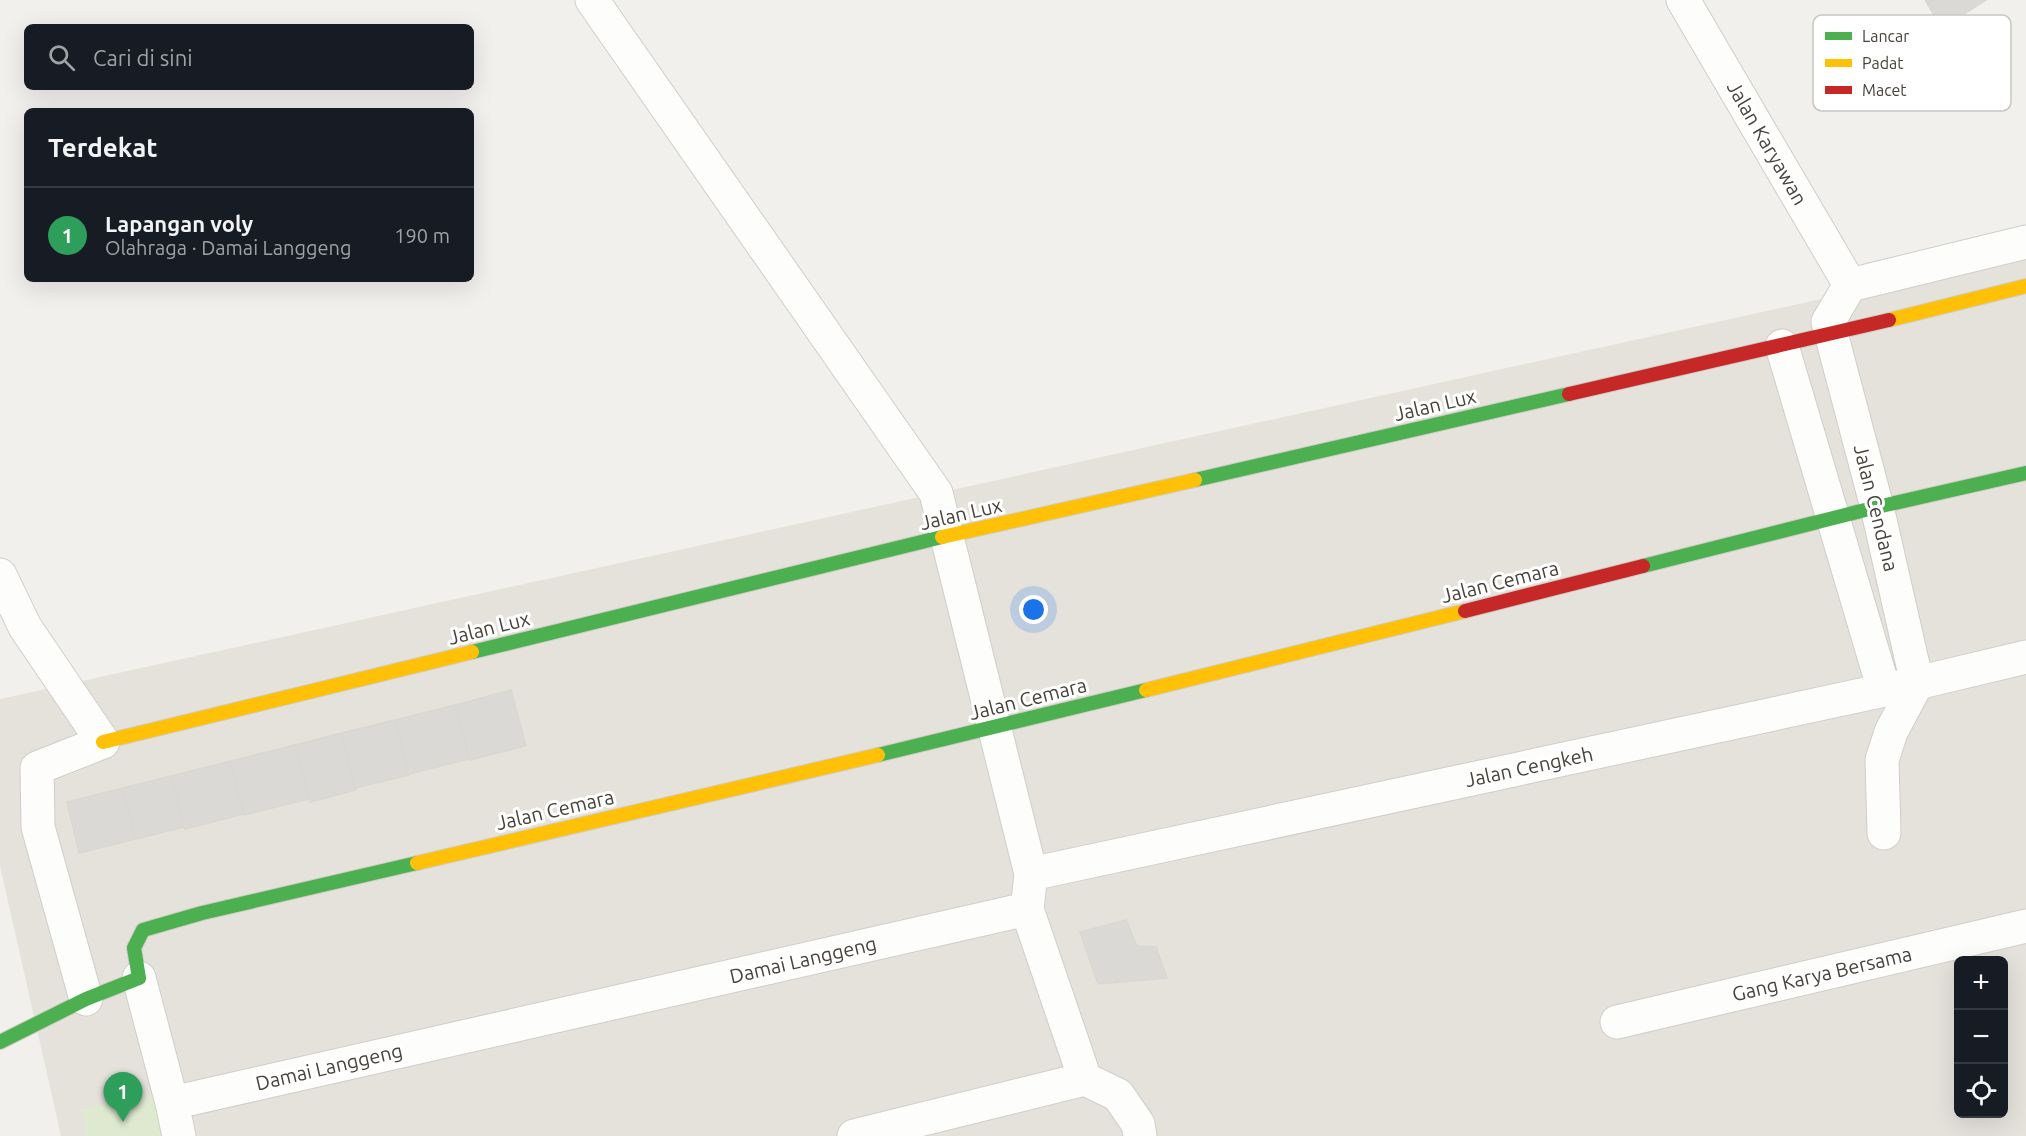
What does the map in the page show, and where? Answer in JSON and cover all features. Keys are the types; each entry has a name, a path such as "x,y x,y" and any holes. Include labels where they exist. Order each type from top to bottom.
{"street":[{"path":"592,0 936,492 1031,874 1027,909 1085,1079 1118,1095 1138,1124 1140,1136"},
{"name":"Jalan Karyawan","path":"1683,0 1850,285"},
{"path":"2026,242 1850,285 1828,322 1831,334 2026,286"},
{"name":"Jalan Lux","path":"103,742 947,536 1831,334"},
{"name":"Jalan Cendana","path":"1831,334 1877,507 1917,682"},
{"name":"Jalan Cendana","path":"1782,346 1884,690"},
{"name":"Jalan Cemara","path":"139,978 134,948 143,930 225,908 994,728 1877,507 2026,473"},
{"path":"0,575 12,630 103,742 37,768 38,827 86,999"},
{"name":"Jalan Cengkeh","path":"1031,874 1884,690 2026,657"},
{"path":"1884,833 1882,760 1891,732 1917,682"},
{"name":"Damai Langgeng","path":"172,1103 1027,909"},
{"name":"Gang Karya Bersama","path":"1617,1022 2026,926"},
{"path":"0,1042 86,999 139,978 179,1136"},
{"path":"854,1136 958,1124 1085,1079"}],"shaded area":[{"path":"2026,254 2026,1136 61,1136 0,866 0,699"}],"green space":[{"path":"157,1094 165,1136 87,1136 82,1109"}],"building":[{"path":"1925,0 1986,0 1962,15 1934,15"},
{"path":"511,690 526,746 470,760 455,705"},
{"path":"455,705 469,759 409,774 395,720"},
{"path":"395,720 409,775 355,788 341,733"},
{"path":"341,733 356,790 310,802 295,745"},
{"path":"295,745 309,799 244,815 230,761"},
{"path":"230,761 244,814 185,829 171,776"},
{"path":"171,776 184,827 136,839 123,788"},
{"path":"123,788 136,839 79,853 67,802"},
{"path":"1126,920 1137,946 1156,947 1167,978 1098,984 1080,932"}],"traffic: fast":[{"path":"1195,480 1569,394"},
{"path":"1643,566 1877,507 2026,473"},
{"path":"472,652 942,537"},
{"path":"878,755 1146,690"},
{"path":"0,1042 86,999 139,978 134,948 143,930 202,913 417,863"}],"traffic: slow":[{"path":"1889,320 2026,286"},
{"path":"942,537 1195,480"},
{"path":"1146,690 1465,611"},
{"path":"103,742 472,652"},
{"path":"417,863 878,755"}],"traffic: jam":[{"path":"1569,394 1889,320"},
{"path":"1465,611 1643,566"}],"place":[{"name":"Lapangan voly","path":"123,1122"}]}
